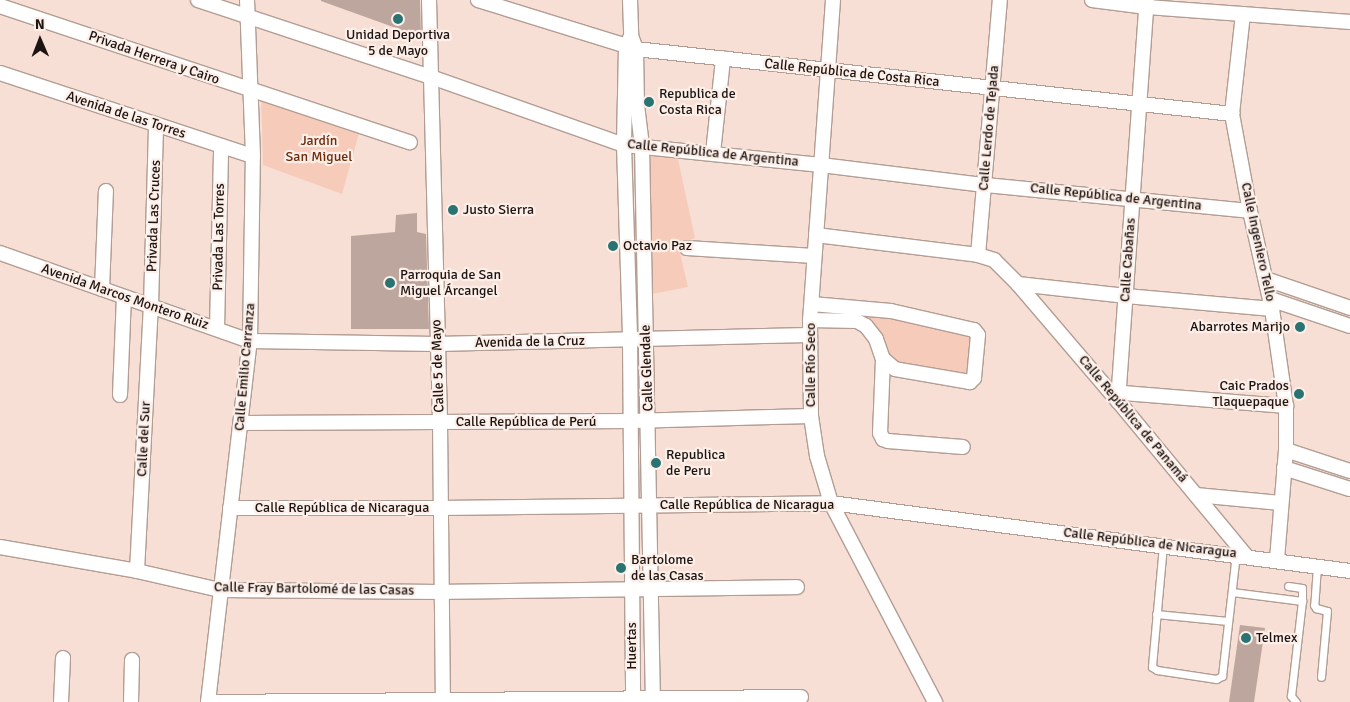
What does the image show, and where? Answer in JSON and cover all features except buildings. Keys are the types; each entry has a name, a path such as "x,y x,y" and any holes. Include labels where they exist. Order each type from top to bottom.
{"street":[{"name":"Calle República de Argentina","path":"198,0 431,76 624,145 820,164 985,185 1133,198 1250,211"},
{"name":"Calle Emilio Carranza","path":"208,702 250,341 253,156 246,0"},
{"name":"Calle 5 de Mayo","path":"429,0 436,344 440,422 443,701"},
{"name":"Calle República de Costa Rica","path":"478,0 631,44 723,59 1232,114"},
{"name":"Calle Glendale","path":"630,0 631,44 642,146 644,296 648,339 653,700"},
{"name":"Calle Río Seco","path":"833,0 810,320 811,416 817,456 831,503 935,702"},
{"name":"Calle Lerdo de Tejada","path":"978,255 1000,0"},
{"path":"1092,0 1350,22"},
{"name":"Calle Cabañas","path":"1116,395 1126,296 1147,4"},
{"name":"Privada Herrera y Cairo","path":"0,6 250,91"},
{"name":"Calle Ingeniero Tello","path":"1243,14 1232,114 1250,211 1271,304 1286,406 1286,450 1277,560"},
{"name":"Calle Glendale","path":"631,44 624,145 630,340 632,589"},
{"path":"713,153 723,59"},
{"name":"Avenida de las Torres","path":"0,73 253,156"},
{"path":"250,91 410,142"},
{"name":"Privada Las Cruces","path":"151,306 156,125"},
{"name":"Privada Las Torres","path":"217,329 221,146"},
{"path":"102,289 106,191"},
{"name":"Calle República de Panamá","path":"816,235 978,255 994,260 1018,284 1116,395 1241,555"},
{"path":"687,248 814,256"},
{"name":"Avenida Marcos Montero Ruiz","path":"0,253 250,341"},
{"path":"1266,279 1350,308"},
{"path":"1018,284 1126,296 1271,304 1350,326"},
{"path":"120,395 124,297"},
{"path":"1326,318 1333,302"},
{"path":"812,304 858,315 876,339 883,359 880,433 883,439 963,447"},
{"name":"Calle del Sur","path":"136,571 151,306"},
{"path":"810,320 891,311 974,330 978,335 974,378 970,382 895,369 883,359"},
{"name":"Avenida de la Cruz","path":"250,341 436,344 810,335"},
{"path":"1116,395 1286,406"},
{"name":"Calle República de Perú","path":"240,422 649,421 811,416"},
{"path":"1284,468 1346,488 1349,468 1286,450"},
{"path":"1196,495 1282,503"},
{"name":"Calle República de Nicaragua","path":"230,508 440,508 831,503 1241,555 1350,571"},
{"name":"Calle Fray Bartolomé de las Casas","path":"0,547 136,571 220,590 441,592 797,587"},
{"name":"Huertas","path":"632,589 633,700"},
{"path":"61,702 63,658"},
{"path":"131,702 132,660"},
{"path":"208,702 653,700 801,697"}],"lane":[{"path":"1163,545 1151,660 1152,667 1157,670 1216,679 1222,676 1232,592 1241,555"},
{"path":"1318,566 1314,605 1316,608 1327,611 1321,677"},
{"path":"1288,586 1302,588 1291,696 1296,702"},
{"path":"1232,592 1302,601"},
{"path":"1156,614 1228,621"}],"green space":[{"name":"Jardín San Miguel","path":"261,94 361,126 342,194 263,165"},
{"path":"644,147 676,150 695,238 678,244 688,287 647,295"},
{"path":"812,306 974,330 970,382 895,369 866,326 810,316"}],"place":[{"name":"Unidad Deportiva 5 de Mayo","path":"398,19"},
{"name":"Republica de Costa Rica","path":"649,102"},
{"name":"Justo Sierra","path":"453,210"},
{"name":"Octavio Paz","path":"613,246"},
{"name":"Parroquia de San Miguel Árcangel","path":"390,283"},
{"name":"Abarrotes Marijo","path":"1300,327"},
{"name":"Caic Prados Tlaquepaque","path":"1299,394"},
{"name":"Republica de Peru","path":"656,463"},
{"name":"Bartolome de las Casas","path":"621,568"},
{"name":"Telmex","path":"1246,638"}]}
